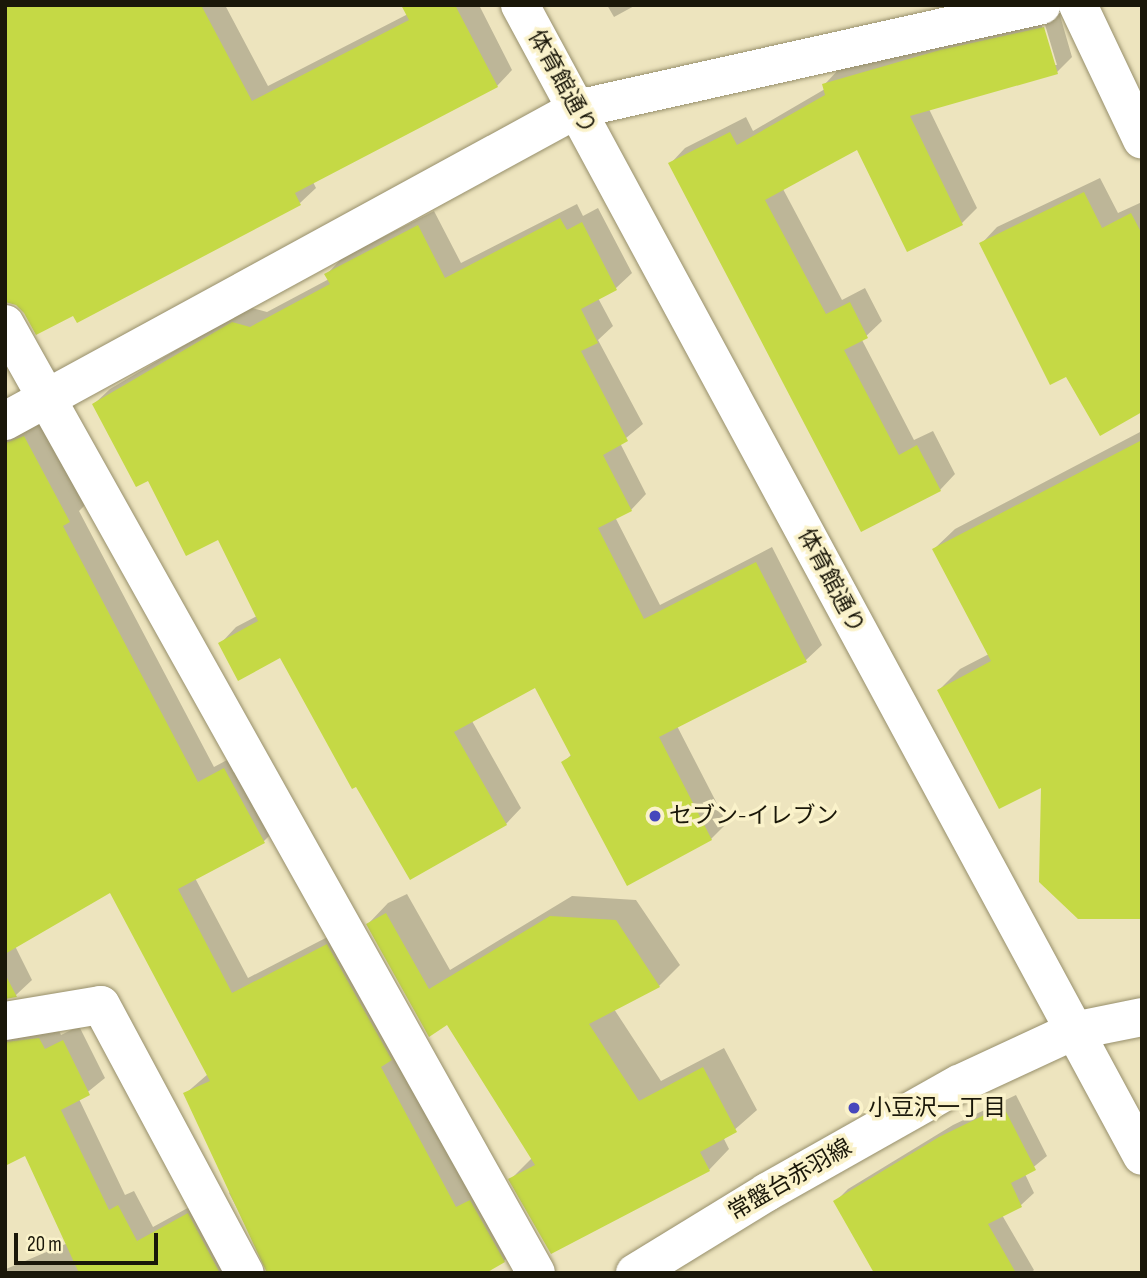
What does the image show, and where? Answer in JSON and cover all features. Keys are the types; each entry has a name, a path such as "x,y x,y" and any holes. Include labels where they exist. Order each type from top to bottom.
{"street":[{"name":"体育館通り","path":"520,5 1142,1156"},
{"path":"5,421 577,109 1041,5"},
{"path":"1078,5 1142,140"},
{"path":"5,324 536,1273"},
{"path":"5,1021 101,1004 245,1273"},
{"name":"常盤台赤羽線","path":"635,1273 767,1192 947,1091 1073,1031 1142,1017"}],"building":[{"path":"5,5 201,5 252,101 409,20 401,5 455,5 498,87 295,193 301,205 77,323 73,316 36,335 24,313 16,305 5,302"},
{"path":"1044,27 1058,74 910,116 963,225 907,252 857,150 765,200 826,314 850,302 868,338 844,350 899,455 917,445 941,491 861,532 668,163 730,132 737,145 825,95 822,84 940,50"},
{"path":"1084,192 1102,228 1131,213 1142,234 1142,412 1100,436 1066,377 1050,385 979,243"},
{"path":"560,218 567,230 582,222 617,290 581,309 598,343 581,351 628,441 603,455 632,511 598,528 644,619 756,562 807,662 659,737 712,840 627,886 561,762 571,756 535,688 454,732 507,825 410,880 356,787 352,789 280,658 238,681 218,643 258,621 218,540 186,556 148,481 136,487 92,404 232,322 250,327 330,284 324,274 418,225 445,278"},
{"path":"24,436 70,522 63,526 198,782 224,768 265,843 178,889 232,993 327,944 392,1060 381,1067 456,1207 470,1200 505,1262 486,1273 267,1273 183,1093 210,1081 110,893 5,954 5,443"},
{"path":"1142,440 1142,919 1078,919 1039,882 1041,788 999,809 937,690 991,661 932,549"},
{"path":"386,913 429,989 550,916 616,920 660,987 589,1024 639,1101 703,1067 737,1132 700,1152 710,1171 551,1254 508,1179 535,1165 447,1025 429,1037 366,924"},
{"path":"5,974 17,997 5,999"},
{"path":"39,1038 45,1049 63,1040 90,1095 61,1110 109,1210 118,1205 137,1241 188,1213 220,1273 79,1273 25,1156 5,1166 5,1042"},
{"path":"1003,1106 1036,1170 1011,1183 1022,1207 988,1224 1016,1273 874,1273 833,1201 939,1137"}],"place":[{"name":"セブン-イレブン","path":"655,816"},
{"name":"小豆沢一丁目","path":"854,1108"}]}
